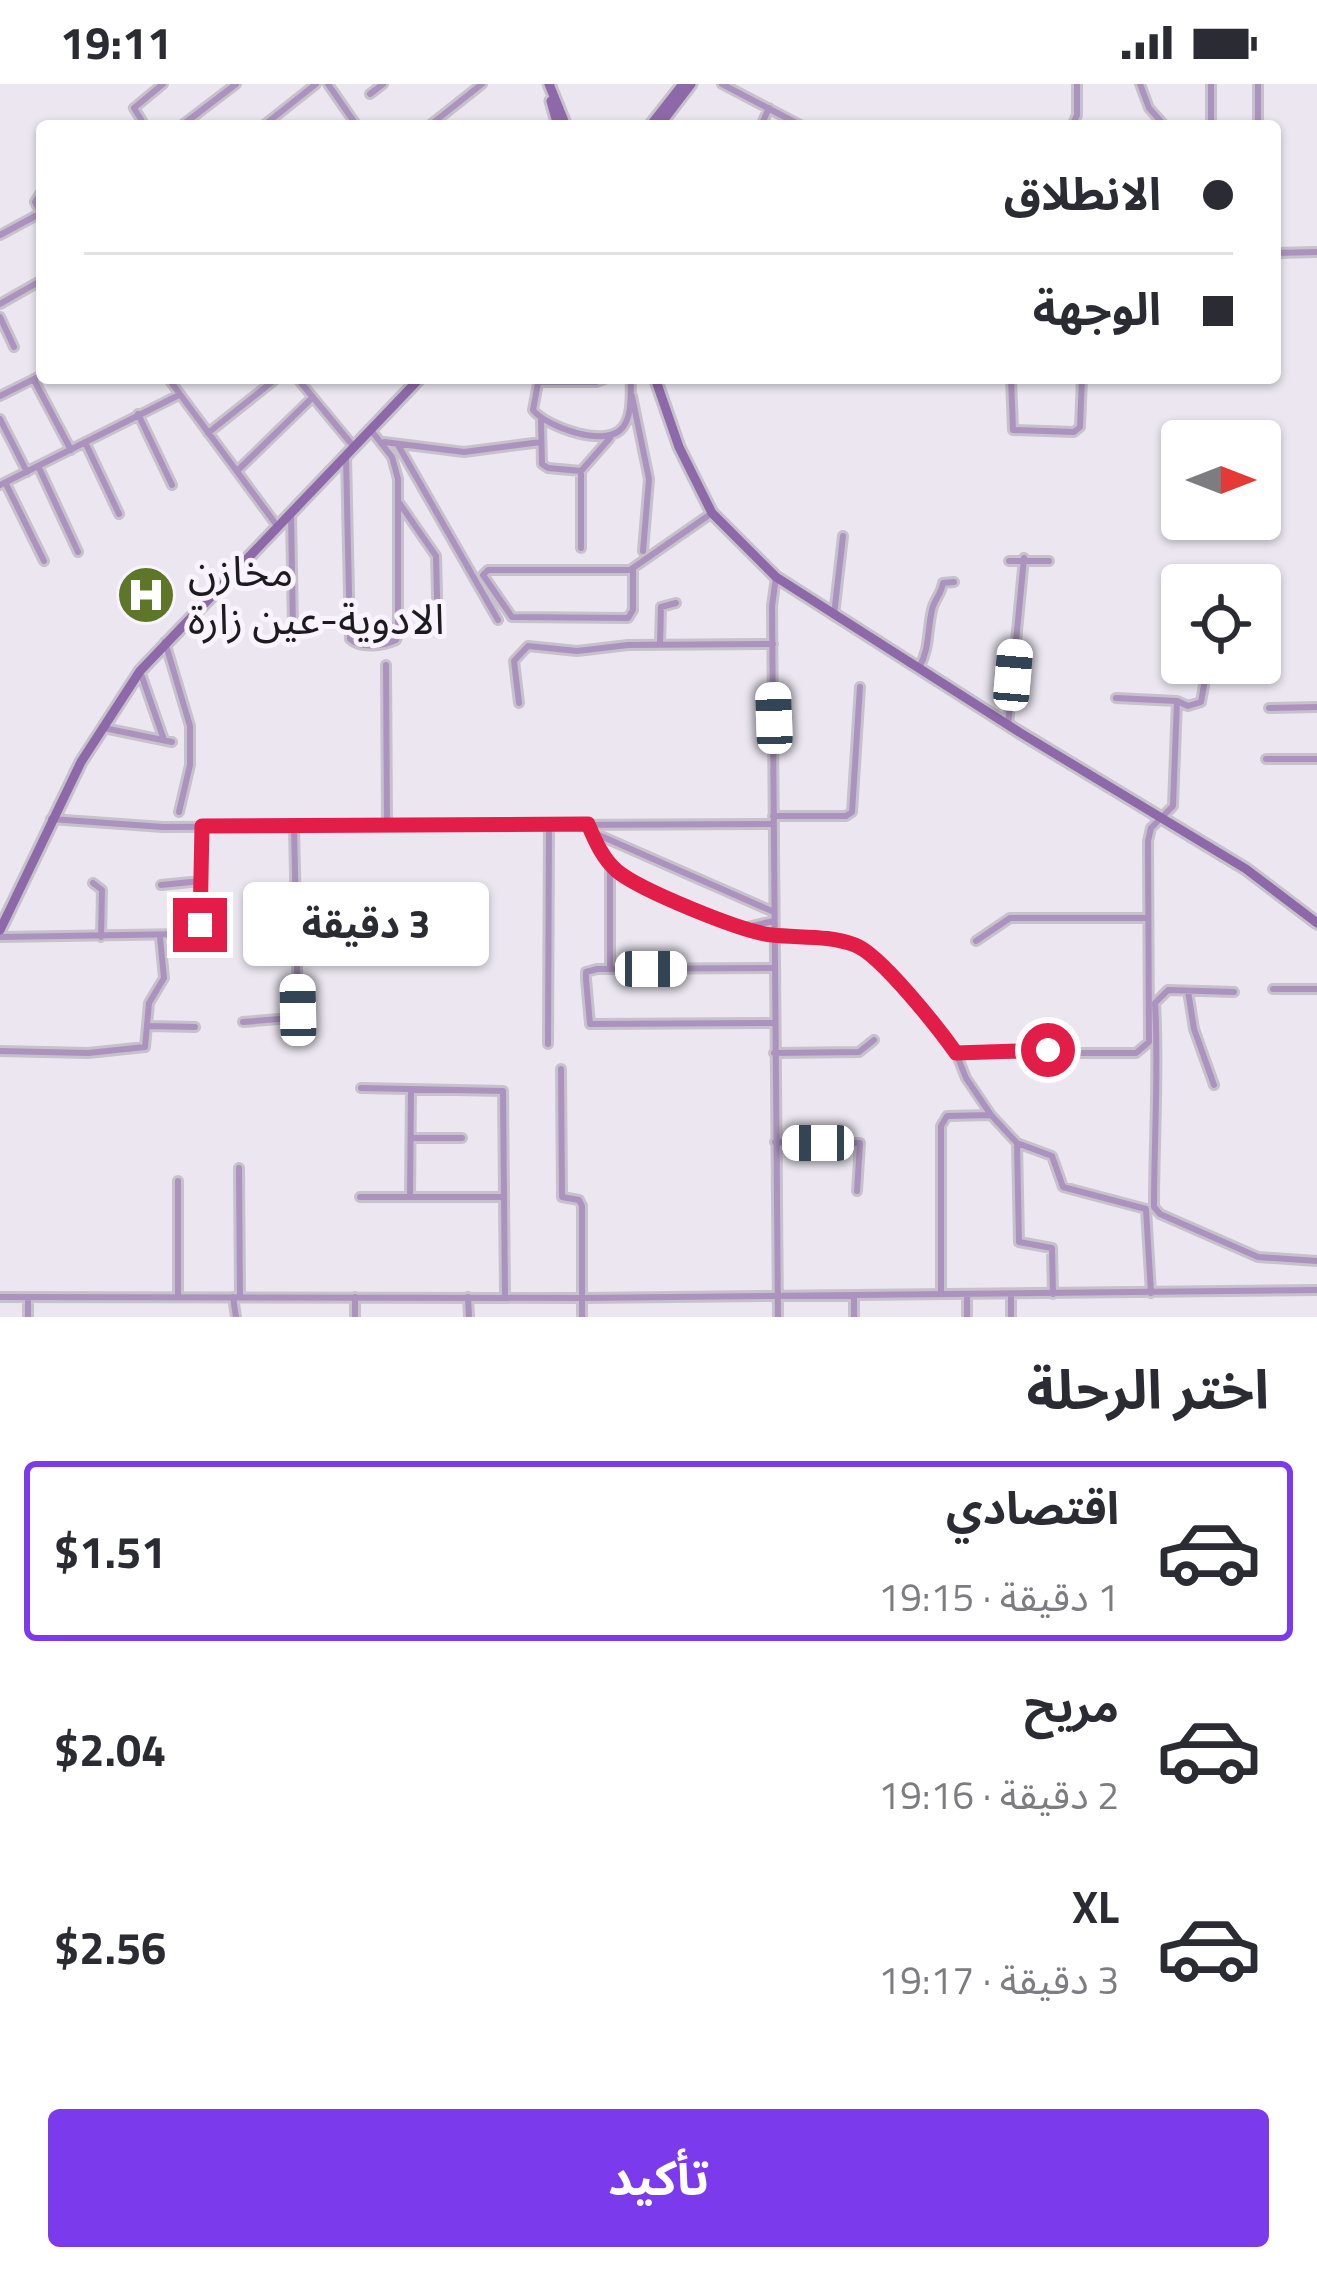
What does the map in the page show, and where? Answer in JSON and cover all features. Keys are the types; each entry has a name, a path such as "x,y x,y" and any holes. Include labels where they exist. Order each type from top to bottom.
{"main road":[{"path":"548,84 560,120"},
{"path":"660,120 687,84"},
{"path":"0,934 51,819 101,727 140,671 414,384"},
{"path":"658,384 679,447 712,513 776,577 1271,885 1317,923"}],"street":[{"path":"141,120 134,108 163,84"},
{"path":"189,120 236,84"},
{"path":"269,120 304,88 316,84"},
{"path":"328,84 351,120"},
{"path":"370,94 383,84"},
{"path":"437,120 482,84"},
{"path":"722,84 791,120"},
{"path":"1075,120 1077,84"},
{"path":"1140,84 1149,108 1160,120"},
{"path":"1211,84 1211,120"},
{"path":"1258,84 1258,120"},
{"path":"763,120 769,108"},
{"path":"0,235 36,216"},
{"path":"1281,253 1317,252"},
{"path":"0,304 36,283"},
{"path":"0,317 14,347"},
{"path":"0,396 36,379"},
{"path":"41,384 71,450"},
{"path":"172,384 278,526"},
{"path":"208,433 269,384"},
{"path":"302,384 354,447"},
{"path":"538,384 533,410 542,421 582,435 614,434"},
{"path":"581,548 581,471 596,449 625,426 630,384"},
{"path":"630,384 650,479 643,551"},
{"path":"1011,384 1013,430 1074,432 1080,427 1082,384"},
{"path":"44,561 3,484 179,395"},
{"path":"237,471 314,397"},
{"path":"138,414 172,485"},
{"path":"0,419 27,472"},
{"path":"542,421 544,466 581,471"},
{"path":"346,456 350,639 357,644 385,644 396,640 396,465 370,429"},
{"path":"380,441 480,452 542,442"},
{"path":"86,442 118,514"},
{"path":"398,445 498,620"},
{"path":"38,466 78,552"},
{"path":"398,501 436,556 438,633"},
{"path":"291,513 293,629"},
{"path":"633,569 633,610 628,619 512,617 483,575 488,570 633,569 712,513"},
{"path":"834,615 843,536"},
{"path":"1008,725 1024,558"},
{"path":"1009,561 1049,561"},
{"path":"776,577 773,968 778,1317"},
{"path":"919,668 929,643 933,604 943,583 954,582"},
{"path":"660,644 661,607 676,602"},
{"path":"166,642 190,726 190,765 179,812"},
{"path":"519,704 514,661 528,646 577,651 660,644 773,644"},
{"path":"386,664 387,824"},
{"path":"101,727 168,741 140,671"},
{"path":"1116,698 1178,701 1188,706 1201,702 1204,684"},
{"path":"51,819 202,826 590,828 846,816 852,812 860,687"},
{"path":"956,1053 1138,1053 1150,1040 1148,841 1151,828 1173,806 1178,701"},
{"path":"1269,708 1317,707"},
{"path":"1267,760 1317,760"},
{"path":"548,1044 549,825"},
{"path":"200,925 202,826"},
{"path":"243,1022 291,1018 298,1010 294,827"},
{"path":"590,828 610,864 628,878 743,928 862,947 935,1022 991,1115 1017,1143 1052,1156 1063,1187 1146,1209 1151,1293"},
{"path":"590,828 774,916"},
{"path":"610,864 610,969"},
{"path":"161,885 200,881"},
{"path":"93,884 102,890 101,937"},
{"path":"743,928 774,916"},
{"path":"976,941 1010,918 1148,918"},
{"path":"0,934 185,934"},
{"path":"0,1051 141,1049 148,1042 149,1003 164,979 160,937"},
{"path":"773,968 586,972 590,1024 774,1023"},
{"path":"1273,988 1317,989"},
{"path":"1234,992 1168,990 1155,1003 1160,1078 1155,1210 1258,1257 1317,1261"},
{"path":"1188,991 1193,1029 1214,1085"},
{"path":"149,1026 195,1027"},
{"path":"774,1053 859,1052 874,1040"},
{"path":"561,1069 562,1197 578,1200 582,1206 582,1317"},
{"path":"361,1088 501,1089 505,1297"},
{"path":"410,1197 411,1089"},
{"path":"941,1294 942,1120 947,1115 991,1115"},
{"path":"410,1138 462,1138"},
{"path":"775,1142 860,1143 857,1191"},
{"path":"1017,1143 1019,1242 1052,1248 1053,1294"},
{"path":"236,1317 239,1168"},
{"path":"178,1181 178,1297"},
{"path":"360,1197 504,1197"},
{"path":"0,1297 582,1298 1317,1290"},
{"path":"854,1295 854,1317"},
{"path":"967,1295 967,1317"},
{"path":"1011,1295 1011,1317"},
{"path":"355,1297 355,1317"},
{"path":"468,1297 469,1317"},
{"path":"28,1298 28,1317"}],"place":[{"name":"مخازن الادوية-عين زارة","path":"146,595"}],"route":[{"path":"200,925 202,826 588,824 599,849 617,871 722,921 773,936 837,940 862,947 935,1022 956,1053 1048,1050"}]}
